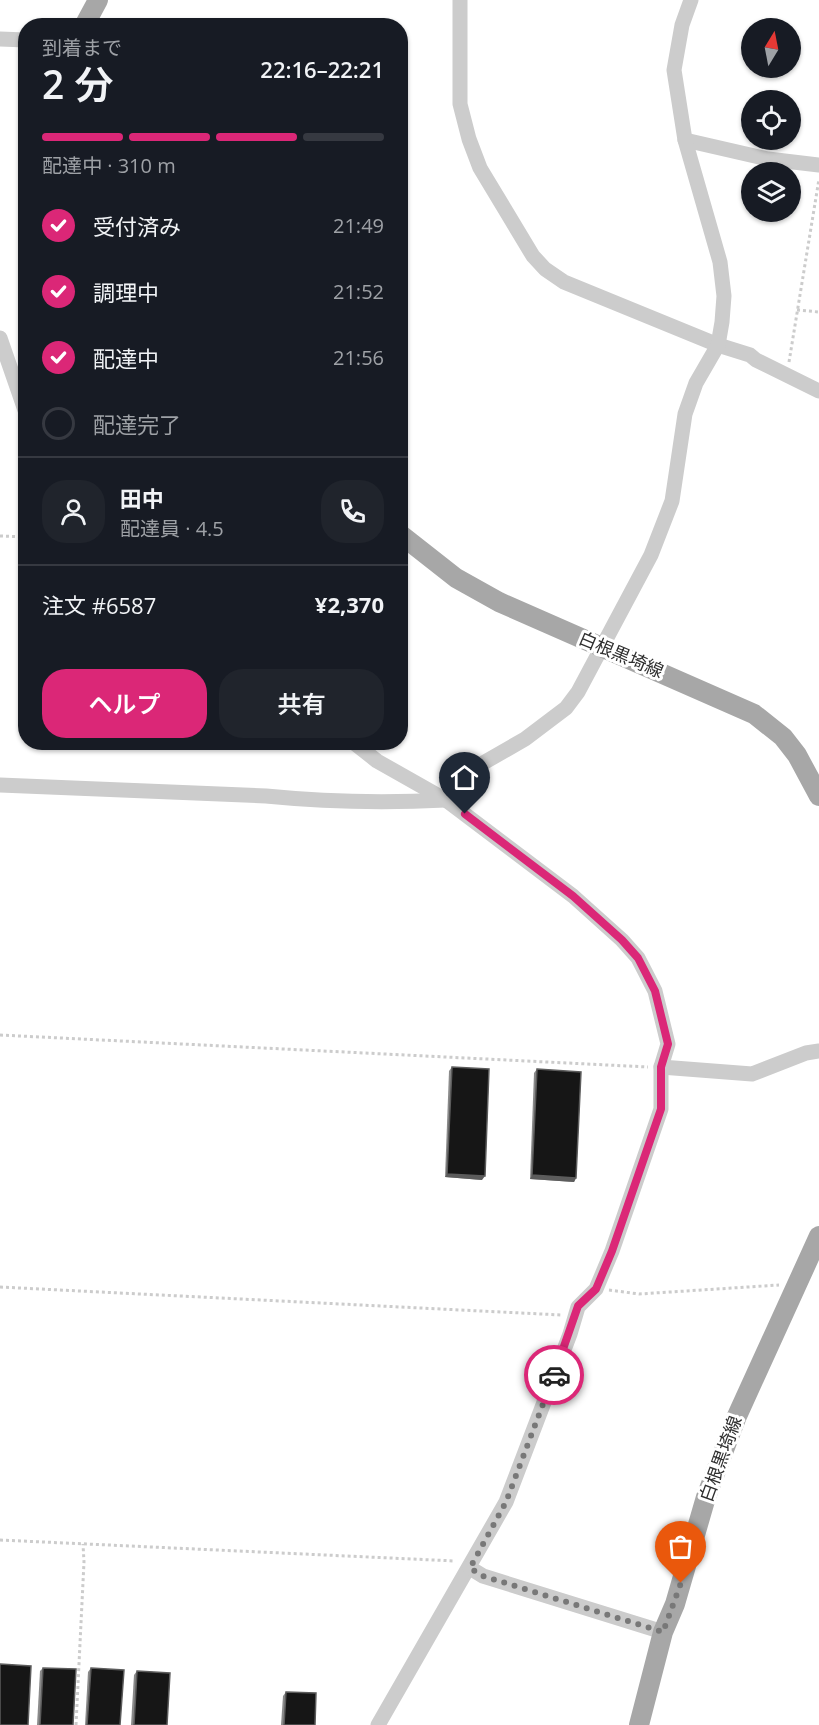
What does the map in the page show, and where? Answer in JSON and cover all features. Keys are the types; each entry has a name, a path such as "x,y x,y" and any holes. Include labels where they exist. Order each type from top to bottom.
{"main road":[{"path":"88,18 98,0"},
{"name":"白根黒埼線","path":"408,540 456,578 499,602 754,714 783,737 797,755 819,796"},
{"name":"白根黒埼線","path":"639,1725 663,1632 675,1604 706,1497 761,1360 819,1236"}],"street":[{"path":"460,0 460,104 469,139 480,168 533,256 544,269 564,282 718,345 750,355 819,391"},
{"path":"446,800 457,778 525,739 566,708 578,692 603,648 651,555 672,501 685,414 696,383 718,345 724,296 720,262 685,140 674,70 682,25 691,0"},
{"path":"0,39 18,40"},
{"path":"685,140 768,159 819,165"},
{"path":"0,338 18,390"},
{"path":"364,750 446,800 573,896 622,940 638,958 655,991 668,1044 661,1067 661,1109 612,1251 596,1289 578,1306 506,1502 378,1725"},
{"path":"0,785 266,796 304,800 396,802 446,800"},
{"path":"661,1067 752,1074 806,1053 819,1051"},
{"path":"470,1568 483,1576 663,1632"}],"path":[{"path":"787,375 819,179"},
{"path":"797,310 819,312"},
{"path":"0,536 18,537"},
{"path":"0,1035 661,1067"},
{"path":"596,1289 639,1294 799,1283"},
{"path":"0,1287 576,1315"},
{"path":"0,1540 459,1561 470,1568"},
{"path":"76,1725 83,1544"}],"building":[{"path":"452,1067 489,1069 485,1176 447,1174"},
{"path":"537,1069 581,1072 576,1178 532,1175"},
{"path":"0,1664 31,1666 28,1725 0,1725"},
{"path":"43,1668 76,1669 73,1725 40,1725"},
{"path":"91,1668 124,1670 120,1725 87,1725"},
{"path":"137,1671 170,1673 167,1725 134,1725"},
{"path":"286,1692 316,1693 315,1725 284,1725"}],"way so far":[{"path":"554,1375 506,1502 470,1568 483,1576 663,1632 681,1583"}],"route":[{"path":"465,814 573,896 622,940 638,958 655,991 668,1044 661,1067 661,1109 612,1251 596,1289 578,1306 554,1375"}]}
